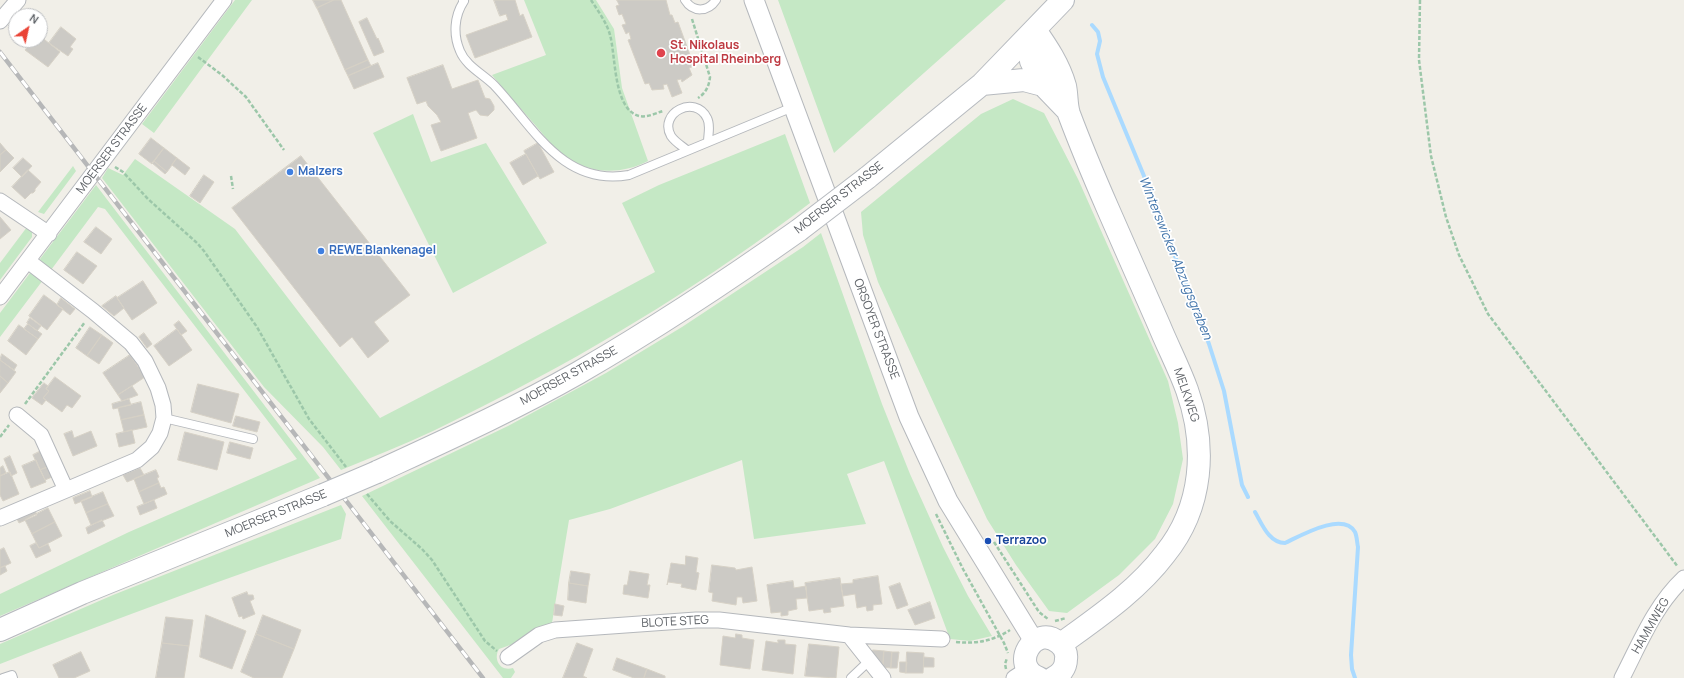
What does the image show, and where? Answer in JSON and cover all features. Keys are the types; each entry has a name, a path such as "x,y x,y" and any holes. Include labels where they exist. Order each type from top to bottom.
{"main road":[{"name":"MOERSER STRASSE","path":"0,630 82,593 377,472 509,410 576,374 700,299 799,230 867,178 982,84 1032,34 1063,0"},
{"name":"MELKWEG","path":"1032,34 1031,61 1043,85 1068,111"},
{"name":"MELKWEG","path":"1032,34 1047,47 1056,63 1065,87 1068,111 1106,205 1187,391 1197,429 1199,469 1194,498 1186,520 1165,554 1136,585 1111,607 1061,644"},
{"path":"982,84 1024,80 1043,85"},
{"path":"1041,638 1055,640 1061,644 1066,655 1066,661 1061,672 1036,676 1025,657 1026,651 1034,641 1041,638"}],"street":[{"path":"0,21 18,0"},
{"name":"MOERSER STRASSE","path":"0,298 224,0"},
{"name":"ORSOYER STRASSE","path":"754,0 909,417 948,501 1034,641"},
{"path":"0,201 49,234"},
{"path":"0,517 137,460 152,447 160,433 164,418 163,405 158,388 145,361 131,343 93,311 28,261"},
{"path":"17,415 40,435 66,490"},
{"name":"HAMMWEG","path":"1622,678 1656,611 1674,587 1682,573"},
{"name":"BLOTE STEG","path":"508,657 529,641 554,630 696,620 719,620 849,635 942,639"},
{"path":"849,635 883,678"}],"lane":[{"path":"463,0 464,1 457,13 455,23 459,50 463,57 495,86 554,153 567,163 592,174 617,178 640,172 687,150 793,107"},
{"path":"685,0 693,8 700,10 707,8 716,0"},
{"path":"687,150 675,142 669,131 670,118 678,109 692,106 703,112 709,123 708,142"},
{"path":"164,418 253,439"},
{"path":"851,678 869,661"},
{"path":"3,678 12,675 13,678"}],"path":[{"path":"591,0 606,24 610,35 620,97 627,108 639,116 646,117 667,109"},
{"path":"1420,0 1419,60 1431,156 1446,217 1459,254 1488,314 1682,573"},
{"path":"693,8 693,24 710,77 709,85 705,93 694,100"},
{"path":"194,54 222,75 246,97 284,150"},
{"path":"105,159 123,172 148,199 204,251 257,327 309,419 350,473"},
{"path":"231,176 233,189"},
{"path":"0,437 93,311"},
{"path":"364,490 390,521 422,549 432,560 485,641 508,657"},
{"path":"990,537 1039,612"},
{"path":"942,639 950,642 968,643 1000,637 1008,654 1005,664 1036,676"}],"green space":[{"path":"235,0 252,0 154,133 142,124"},
{"path":"524,0 596,0 614,29 622,88 648,161 637,166 614,171 592,169 570,160 554,147 492,75 546,55"},
{"path":"778,0 1006,0 834,153"},
{"path":"1013,99 1044,113 1078,179 1168,381 1178,423 1183,459 1173,504 1155,539 1119,575 1067,613 1049,611 1016,565 987,519 878,282 863,235 861,212 981,114"},
{"path":"413,114 431,162 486,143 547,243 453,293 373,133"},
{"path":"785,134 810,203 773,231 735,258 657,309 536,379 441,427 341,470 323,447 264,387 102,178 108,168 123,175 135,159 235,229 380,418 655,272 622,203 659,185"},
{"path":"73,166 76,171 44,214 38,212"},
{"path":"96,185 320,478 0,616 0,594 129,532 297,459 105,209 98,207 51,270 42,264 40,259"},
{"path":"27,227 32,232 32,237 0,280 0,263"},
{"path":"821,233 882,404 910,474 943,547 968,596 992,636 970,641 950,639 884,461 847,474 866,524 754,539 742,460 610,509 569,520 552,623 513,644 499,649 497,653 497,660 499,664 504,668 513,668 515,672 511,678 503,678 362,496 508,426 606,373 682,327 803,247"},
{"path":"30,273 34,273 43,280 0,337 0,313"},
{"path":"341,505 346,514 341,539 85,631 0,664 0,644 113,595"}],"building":[{"path":"313,0 334,0 317,8"},
{"path":"334,0 341,0 368,60 345,70 317,8"},
{"path":"494,0 515,0 520,16 523,14 532,37 475,58 466,35 508,20 506,14 500,16"},
{"name":"St. Nikolaus Hospital Rheinberg","path":"617,0 666,0 670,15 672,15 675,23 678,22 694,66 689,68 692,75 682,82 681,79 677,80 682,93 672,97 667,84 663,85 664,89 652,90 649,83 645,84 628,40 631,39 629,32 626,34 622,25 626,24 622,14 619,15 616,6 619,5"},
{"path":"367,18 384,52 374,56 359,22"},
{"path":"61,27 76,39 70,47 73,49 68,56 49,43"},
{"path":"48,42 60,52 48,67 25,50 27,48 48,48"},
{"path":"368,60 371,66 348,76 345,70"},
{"path":"378,63 384,77 354,89 348,76"},
{"path":"443,65 452,89 478,80 485,98 490,99 494,106 494,110 488,116 480,115 476,110 468,113 477,138 441,151 431,125 441,122 437,115 428,106 426,101 417,104 407,78"},
{"path":"151,138 164,148 152,164 139,154"},
{"path":"0,143 6,150 0,155"},
{"path":"538,143 554,172 540,179 524,151"},
{"path":"164,148 177,158 167,172 154,161"},
{"path":"6,150 14,158 0,172 0,155"},
{"path":"526,154 538,176 523,185 510,163"},
{"name":"REWE Blankenagel","path":"301,156 410,295 374,322 389,341 368,358 352,337 340,347 232,208"},
{"path":"23,158 32,166 22,177 13,168"},
{"path":"177,158 190,168 185,175 172,165"},
{"path":"154,161 167,172 165,174 152,163"},
{"path":"28,170 41,182 35,191 25,199 12,187"},
{"path":"204,175 214,182 200,203 190,196"},
{"path":"0,217 11,230 0,239"},
{"path":"96,227 112,239 101,254 84,242"},
{"path":"77,252 97,266 83,284 64,270"},
{"path":"143,281 157,303 132,320 117,298"},
{"path":"44,295 63,309 47,330 29,316"},
{"path":"116,296 124,308 114,316 102,306"},
{"path":"61,298 75,309 70,315 57,305"},
{"path":"30,318 41,326 37,331 27,323"},
{"path":"179,321 187,331 181,335 174,325"},
{"path":"28,324 42,334 38,339 24,329"},
{"path":"19,325 38,339 26,355 8,341"},
{"path":"90,327 102,335 87,356 76,348"},
{"path":"177,329 192,350 169,366 154,346"},
{"path":"144,333 152,344 147,348 139,337"},
{"path":"102,335 113,343 99,364 87,356"},
{"path":"2,354 17,365 14,370 0,360"},
{"path":"130,355 145,377 118,395 103,373"},
{"path":"0,360 16,372 8,383 0,376"},
{"path":"0,376 8,383 0,393"},
{"path":"55,377 81,396 72,408 67,405 62,412 43,398 49,391 46,389"},
{"path":"44,383 48,386 46,389 49,391 43,398 46,400 42,405 32,398"},
{"path":"198,384 239,394 231,423 191,412"},
{"path":"132,386 138,395 122,401 118,395"},
{"path":"129,399 131,405 113,409 112,404"},
{"path":"141,402 144,415 121,420 118,408"},
{"path":"144,415 147,427 124,432 121,420"},
{"path":"236,416 260,422 257,432 233,426"},
{"path":"132,430 135,443 119,447 116,434"},
{"path":"72,431 74,438 91,431 97,446 73,456 64,434"},
{"path":"185,432 224,442 217,470 178,460"},
{"path":"230,442 253,448 250,459 227,453"},
{"path":"41,451 48,467 40,470 33,455"},
{"path":"10,456 17,473 11,476 4,459"},
{"path":"36,460 46,482 31,488 22,466"},
{"path":"3,466 6,473 0,476 0,468"},
{"path":"48,467 52,477 45,480 40,470"},
{"path":"140,468 144,475 127,482 123,475"},
{"path":"156,470 159,477 157,478 159,483 139,492 134,479"},
{"path":"10,472 19,494 3,501 0,495 0,476"},
{"path":"159,483 161,488 164,487 167,494 144,504 139,492"},
{"path":"90,491 92,497 75,504 73,498"},
{"path":"103,492 108,504 86,513 81,501"},
{"path":"154,500 157,508 140,515 137,507"},
{"path":"108,504 114,516 91,525 86,513"},
{"path":"34,508 37,515 19,523 16,517"},
{"path":"48,508 55,522 32,534 25,520"},
{"path":"102,520 105,526 88,534 86,528"},
{"path":"55,522 62,536 39,548 32,534"},
{"path":"36,543 39,548 48,544 51,551 36,558 30,546"},
{"path":"4,548 11,563 0,568 0,550"},
{"path":"686,556 698,558 696,572 699,573 696,590 681,587 682,584 668,582 667,585 671,563 685,565"},
{"path":"712,565 735,568 736,570 752,567 757,601 743,603 742,597 737,597 736,605 712,601 713,593 709,592"},
{"path":"5,566 7,571 0,575 0,568"},
{"path":"571,571 590,574 588,586 569,583"},
{"path":"630,571 649,574 647,585 650,585 648,598 623,594 624,585 627,585"},
{"path":"878,576 882,604 873,605 873,610 867,611 866,606 857,608 855,594 843,596 841,584 853,583 853,580"},
{"path":"840,578 844,606 830,608 831,612 824,613 823,609 809,611 805,583"},
{"path":"793,581 794,588 806,586 807,598 796,599 797,609 788,611 788,615 781,616 781,612 771,613 767,585"},
{"path":"569,583 588,586 586,603 568,600"},
{"path":"900,583 908,605 897,609 889,587"},
{"path":"247,592 248,595 253,595 254,599 250,601 255,614 243,619 242,616 239,617 232,598"},
{"path":"930,602 935,618 915,625 908,610"},
{"path":"555,604 564,606 562,616 554,615"},
{"path":"206,615 246,631 232,669 200,657"},
{"path":"263,615 301,630 294,649 256,634"},
{"path":"166,617 193,620 189,646 162,643"},
{"path":"256,634 294,649 282,678 254,678 241,672"},
{"path":"736,634 742,635 742,638 754,640 750,669 720,665 723,636 735,638"},
{"path":"778,640 785,640 785,644 796,645 793,674 762,670 766,641 778,643"},
{"path":"162,643 189,646 184,678 156,678"},
{"path":"577,643 593,649 583,676 587,678 563,678"},
{"path":"809,644 839,647 836,678 805,676"},
{"path":"873,650 884,651 883,667 872,659"},
{"path":"884,651 892,652 891,668 883,667"},
{"path":"81,652 90,671 74,678 59,678 53,665"},
{"path":"892,652 899,652 897,668 891,668"},
{"path":"907,652 924,653 923,673 906,673"},
{"path":"924,657 934,658 934,667 924,667"},
{"path":"617,658 647,669 644,678 634,678 613,670"},
{"path":"900,662 907,662 906,673 900,672"},
{"path":"647,669 665,676 665,678 644,678"}],"waterway":[{"name":"Winterswicker Abzugsgraben","path":"1092,25 1098,32 1100,41 1097,54 1103,77 1144,176 1209,344 1224,391 1242,485 1248,497"},
{"name":"Winterswicker Abzugsgraben","path":"1255,512 1270,536 1279,542 1285,543 1311,531 1332,524 1349,526 1355,532 1358,547 1351,655 1352,669 1355,678"}],"railway":[{"path":"0,52 483,678"}],"place":[{"name":"St. Nikolaus Hospital Rheinberg","path":"661,53"},
{"name":"Malzers","path":"290,172"},
{"name":"REWE Blankenagel","path":"321,251"},
{"name":"Terrazoo","path":"988,541"}]}
